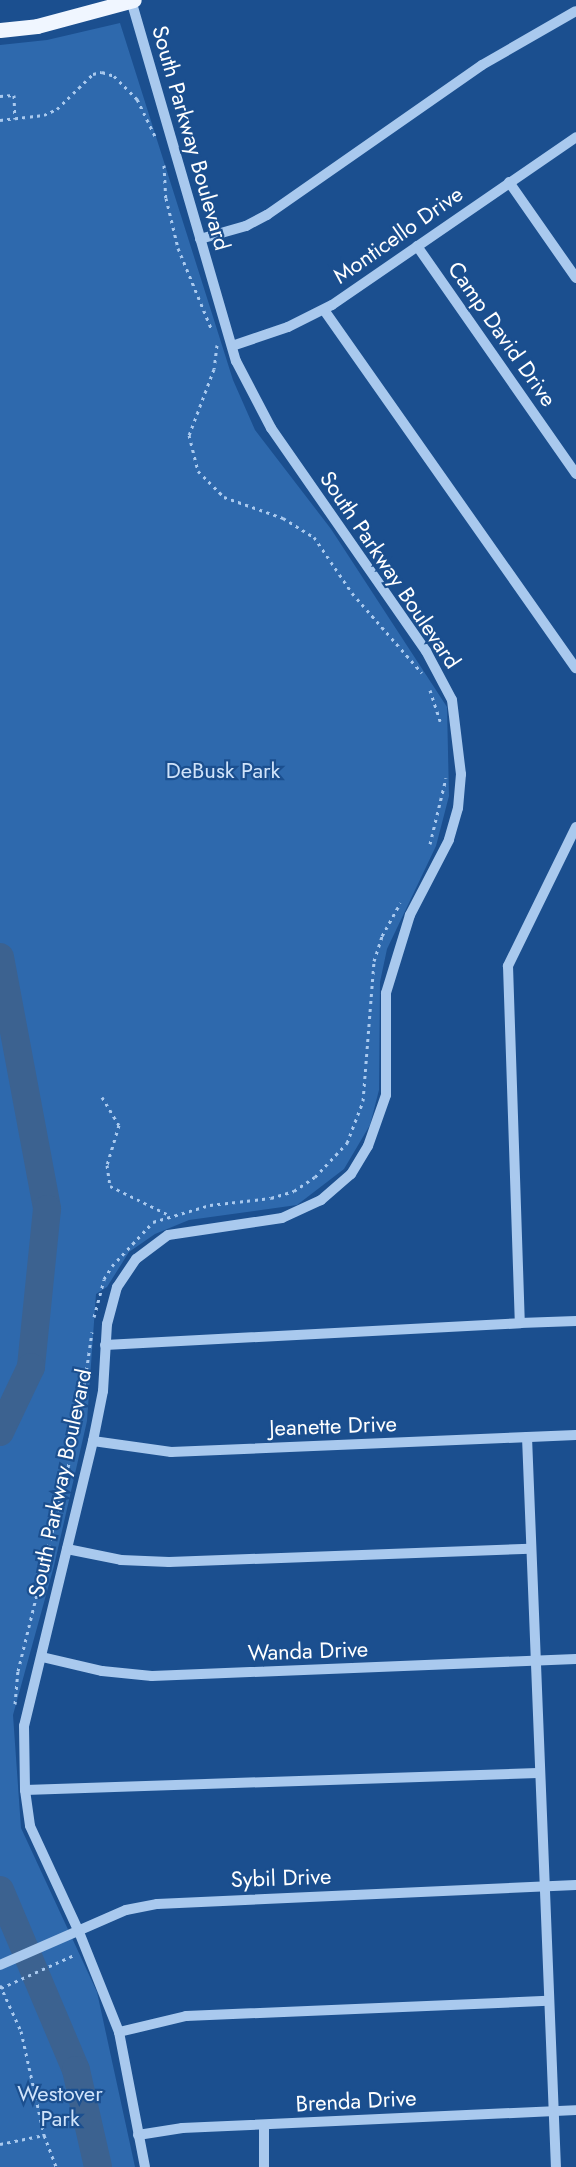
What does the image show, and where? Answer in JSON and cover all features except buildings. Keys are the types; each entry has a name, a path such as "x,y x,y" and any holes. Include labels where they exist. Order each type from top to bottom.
{"main road":[{"path":"0,30 37,26 132,0"}],"street":[{"name":"South Parkway Boulevard","path":"132,0 232,346 271,428 426,651 452,700 461,774 458,808 449,840 410,915 386,993 386,1095 368,1146 351,1174 321,1200 282,1218 168,1235 136,1259 117,1287 105,1345 103,1391 93,1442 24,1726 25,1790 30,1827 79,1932 118,2032 145,2167"},
{"path":"200,239 246,226 267,214 482,65 576,12"},
{"name":"Monticello Drive","path":"232,346 288,327 324,310 576,137"},
{"path":"509,182 576,278"},
{"name":"Camp David Drive","path":"417,246 576,474"},
{"path":"324,310 576,668"},
{"path":"520,1323 508,966 576,827"},
{"path":"105,1345 576,1321"},
{"name":"Jeanette Drive","path":"93,1442 171,1452 576,1436"},
{"path":"527,1437 533,1661 556,2167"},
{"path":"67,1549 122,1560 169,1562 530,1548"},
{"name":"Wanda Drive","path":"42,1657 102,1671 152,1676 576,1659"},
{"path":"25,1790 538,1773"},
{"name":"Sybil Drive","path":"0,1965 126,1910 157,1904 576,1885"},
{"path":"118,2032 186,2016 548,2001"},
{"name":"Brenda Drive","path":"138,2135 182,2128 576,2110"},
{"path":"264,2125 264,2167"}],"path":[{"path":"0,120 44,115 57,109 93,74 102,72 114,76 137,99 156,139"},
{"path":"0,96 14,95 15,119"},
{"path":"162,155 178,248 214,333"},
{"path":"215,340 214,369 189,435 198,471 224,496 301,526 326,554 351,593 423,675"},
{"path":"427,684 441,726"},
{"path":"428,850 436,831 447,772"},
{"path":"102,1097 119,1125 107,1165 110,1186 154,1211 169,1214 294,1191 315,1177 347,1143 363,1101 374,961 382,936 405,895"},
{"path":"18,1671 76,1433 87,1351 101,1288 112,1266 136,1236 169,1214"},
{"path":"56,2167 44,2135 21,2031 1,1986 70,1957"},
{"path":"0,2144 44,2135"}],"green space":[{"name":"DeBusk Park","path":"120,23 233,380 255,430 331,529 447,707 449,796 436,846 387,949 380,982 379,1090 370,1125 344,1169 297,1205 189,1220 155,1234 129,1252 107,1287 96,1294 87,1421 54,1566 13,1715 21,1828 97,1992 135,2167 0,2167 0,45 47,40"}],"waterway":[{"path":"0,957 47,1209 31,1367 0,1432"},
{"path":"0,1890 76,2070 98,2167"}],"park label":[{"name":"Westover Park","path":"60,2106"}]}
